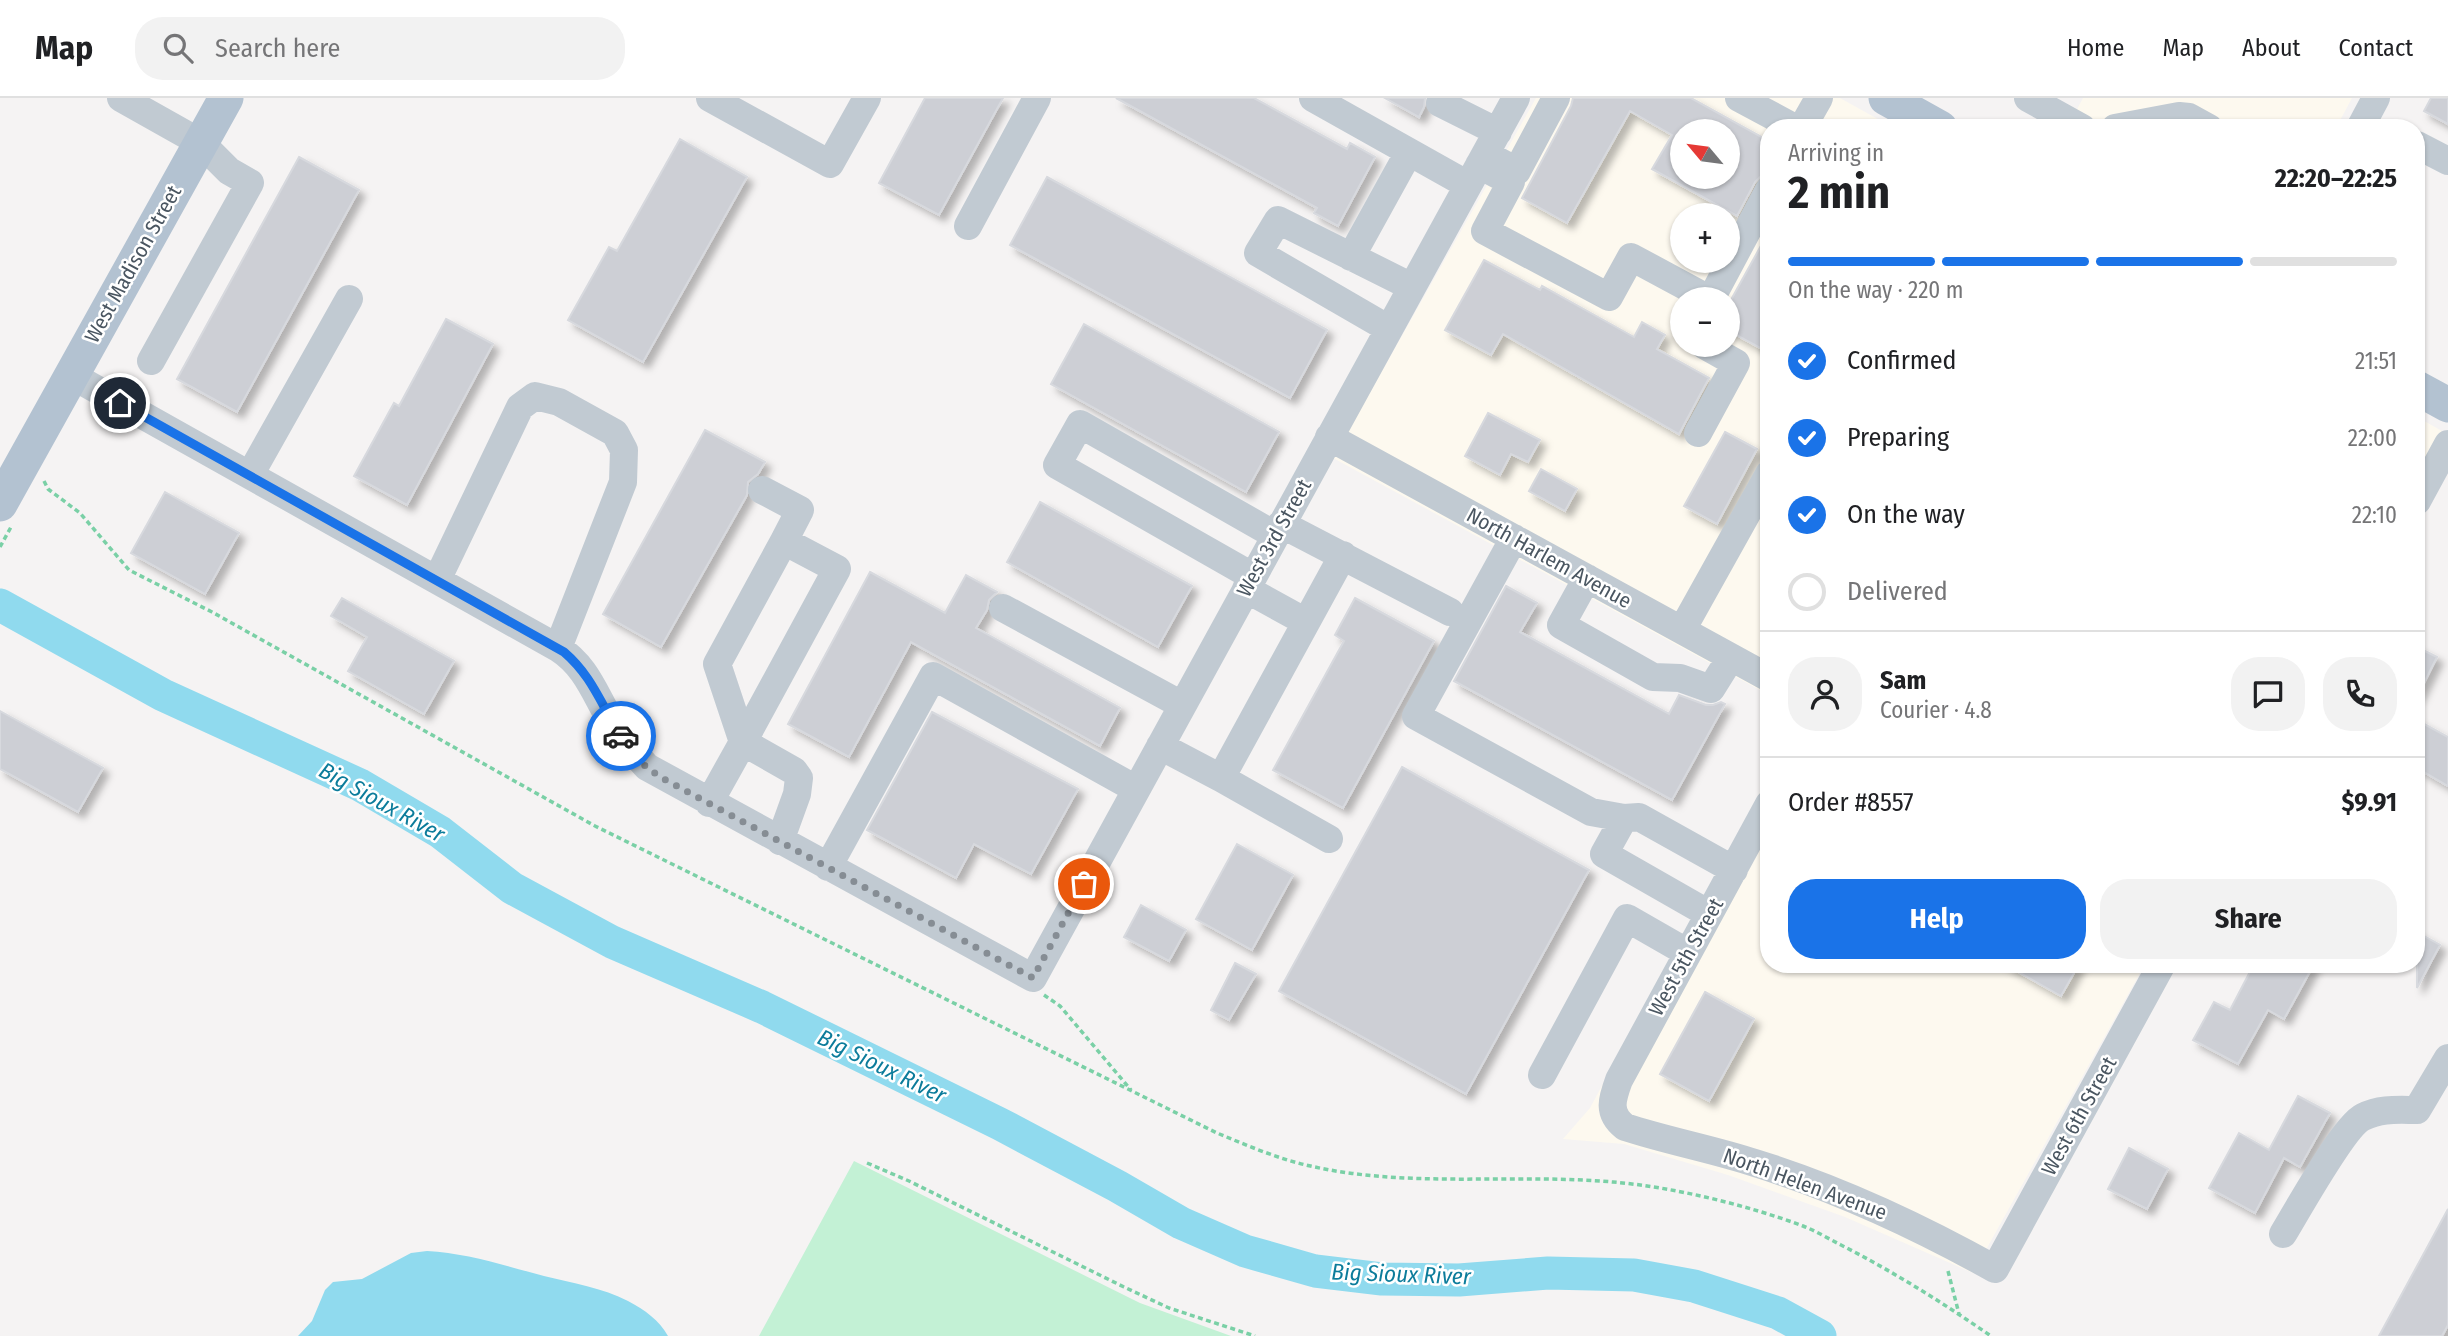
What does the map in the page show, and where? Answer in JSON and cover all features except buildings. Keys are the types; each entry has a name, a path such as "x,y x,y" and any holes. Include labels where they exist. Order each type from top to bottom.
{"main road":[{"name":"West Madison Street","path":"17,489 71,375 226,98"},
{"path":"1888,99 1924,119"},
{"path":"2425,392 2448,405"}],"street":[{"path":"121,98 201,143 229,171 250,183 152,361"},
{"path":"710,98 830,164 867,98"},
{"path":"968,226 1037,98"},
{"path":"1313,98 1409,152 1483,159 1517,171 1551,107 1516,99"},
{"path":"1443,98 1440,103 1483,159 1511,182 1485,231 1609,297 1631,257 1687,287"},
{"path":"1739,98 1778,119"},
{"path":"1807,119 1819,98"},
{"path":"2028,98 2065,119"},
{"name":"West 3rd Street","path":"1033,978 1516,99"},
{"path":"2163,119 2179,116 2193,119"},
{"path":"2425,149 2448,162"},
{"path":"1351,257 1409,152"},
{"path":"1716,287 1760,207"},
{"path":"1389,329 1258,253 1278,220 1412,287"},
{"path":"250,475 349,299"},
{"path":"1698,433 1736,363 1725,357"},
{"path":"71,375 558,648 577,663 591,681 609,718 646,767 1033,978"},
{"path":"438,580 520,407 535,396 559,402 615,433 624,450 624,482 558,648"},
{"path":"1306,622 1249,583 1057,465 1080,424 1278,529 1343,555 1450,612"},
{"name":"North Harlem Avenue","path":"1329,437 1760,673"},
{"path":"2425,468 2448,444"},
{"path":"762,490 800,510 717,664 743,742 794,771 799,778 797,794 780,841"},
{"path":"1682,630 1760,490"},
{"path":"1514,538 1416,716 1591,812 1624,818 1639,817 1734,870"},
{"path":"709,803 837,569 784,541"},
{"path":"1221,778 1343,555"},
{"path":"1587,578 1561,625 1653,677 1680,678 1711,688 1731,657"},
{"path":"1003,608 1182,705"},
{"path":"828,867 933,676 1136,789"},
{"path":"1160,746 1329,839"},
{"path":"1624,818 1604,854 1709,914"},
{"name":"West 5th Street","path":"1612,1113 1611,1104 1619,1080 1760,821"},
{"path":"1542,1075 1627,918 1688,953"},
{"name":"West 6th Street","path":"1995,1269 2157,973"},
{"path":"2283,1234 2341,1140 2361,1117 2385,1110 2417,1110 2448,1058"},
{"name":"North Helen Avenue","path":"1612,1113 1625,1127 1754,1163 1868,1205 1951,1244 1995,1269"}],"path":[{"path":"17,489 48,489 80,513 129,570"},
{"path":"1033,978 1042,994 1060,1006 1132,1092"},
{"path":"867,1163 1169,1308 1255,1336"},
{"path":"1951,1244 1948,1269 1959,1314"}],"shaded area":[{"path":"1536,98 1840,98 1878,119 1760,119 1760,690 1333,458"},
{"path":"2083,98 2352,98 2341,119 2072,119"},
{"path":"2425,421 2442,431 2425,462"},
{"path":"1760,792 1760,973 2140,973 1973,1273 1845,1217 1728,1175 1624,1144 1563,1139 1590,1108"}],"green space":[{"path":"854,1161 1140,1303 1231,1336 759,1336"}],"water":[{"path":"427,1251 486,1260 608,1293 646,1312 668,1336 298,1336 312,1321 325,1290 333,1282 362,1279 411,1253"}],"waterway":[{"name":"Big Sioux River","path":"0,605 163,695 360,785 440,832 512,888 612,942 762,1007 1000,1124 1181,1223 1245,1251 1315,1271 1382,1279 1459,1280 1548,1273 1634,1275 1694,1286 1778,1313 1820,1336"}],"way so far":[{"path":"621,736 646,767 662,778 1033,978 1084,884"}],"route":[{"path":"120,403 564,652 591,681 621,736"}]}
